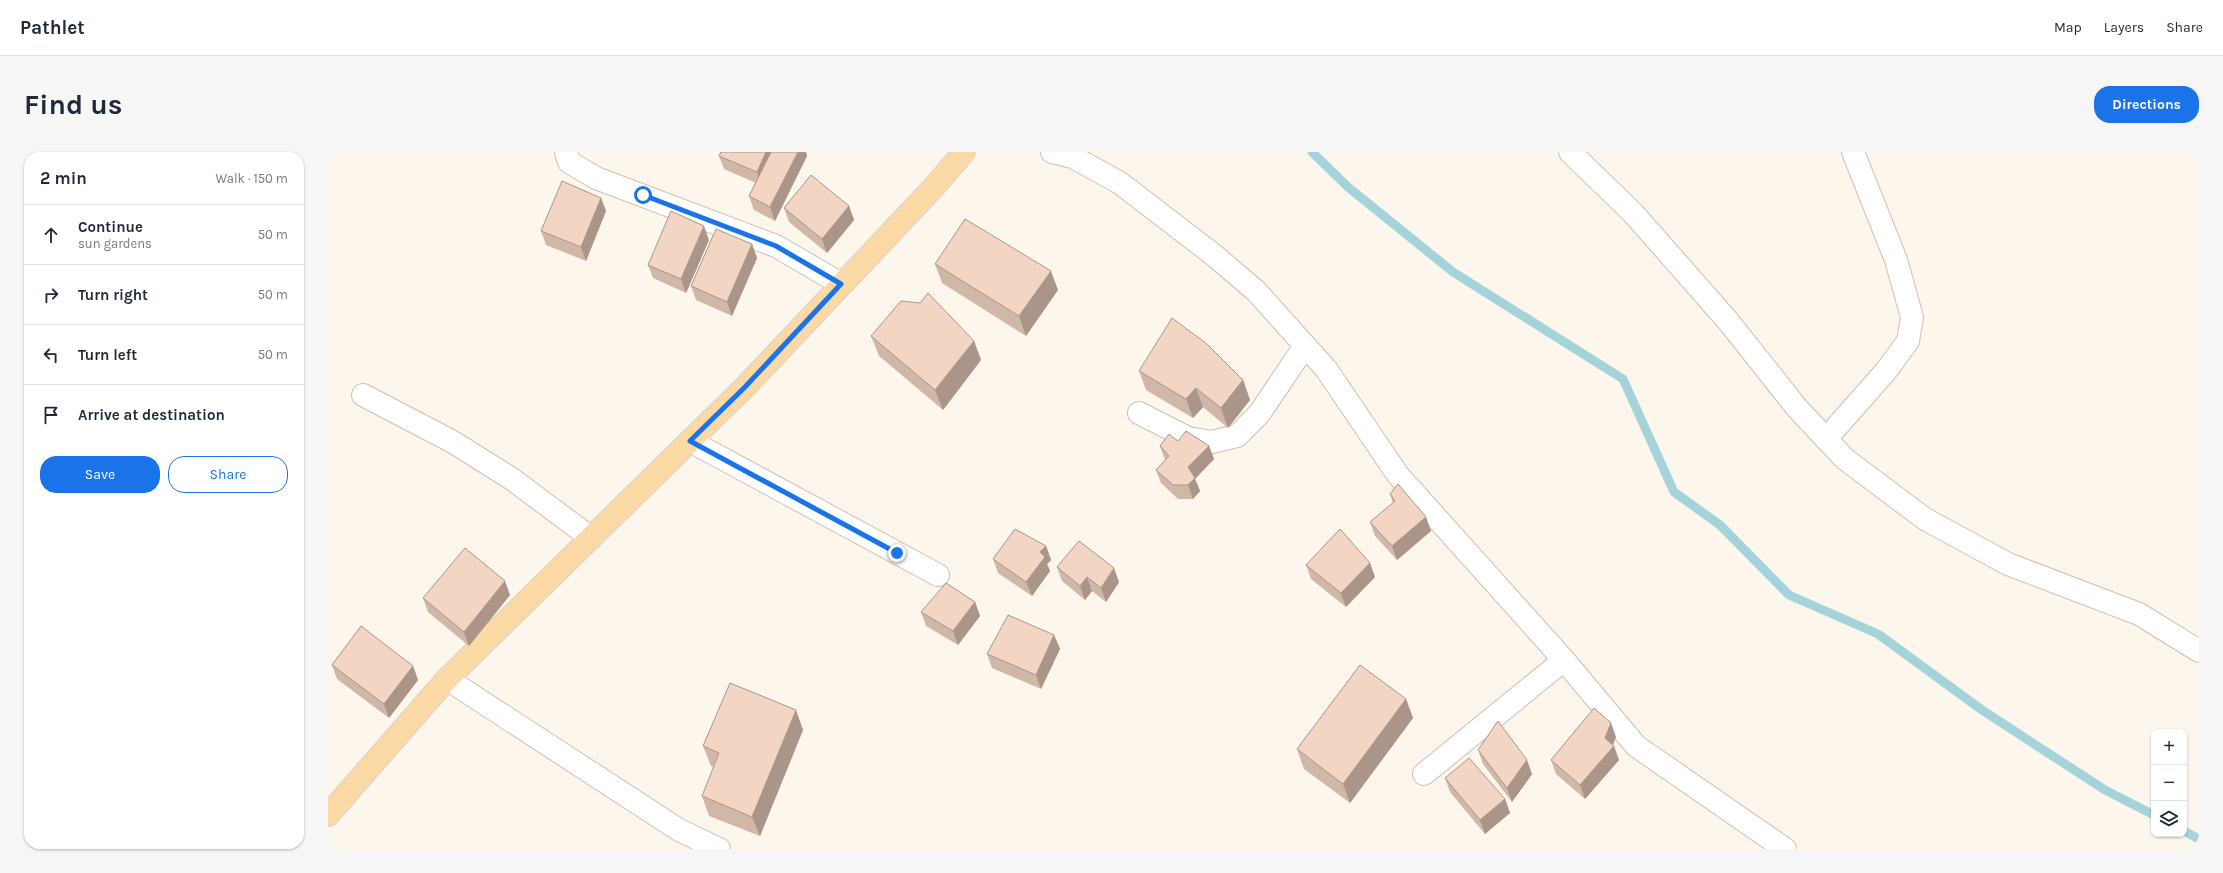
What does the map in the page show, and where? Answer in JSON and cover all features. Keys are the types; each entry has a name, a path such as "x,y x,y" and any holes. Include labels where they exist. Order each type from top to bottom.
{"main road":[{"path":"328,815 447,680 745,387 934,187 964,152"}],"street":[{"path":"566,152 569,162 596,178 776,246 841,284"},
{"path":"1052,152 1073,157 1120,183 1215,256 1256,291 1326,369 1398,475 1564,660 1636,746 1785,849"},
{"path":"1570,152 1633,213 1728,321 1797,408 1845,460 1925,519 2008,564 2139,614 2199,651"},
{"path":"1826,439 1886,371 1908,341 1912,317 1896,260 1853,152"},
{"path":"1139,413 1188,438 1212,442 1237,436 1259,414 1305,346"},
{"path":"363,395 460,446 512,479 591,538"},
{"path":"690,441 938,575"},
{"path":"1424,774 1564,660"},
{"path":"447,680 679,830 719,849"}],"building":[{"path":"721,152 766,152 757,172 719,156"},
{"path":"771,152 798,152 770,207 749,196"},
{"path":"811,175 849,206 822,239 784,208"},
{"path":"562,181 601,198 581,247 541,231"},
{"path":"671,211 704,226 681,279 648,265"},
{"path":"965,219 1051,271 1019,316 935,264"},
{"path":"716,229 752,244 727,302 691,286"},
{"path":"928,293 974,341 935,390 871,336 901,301 920,303"},
{"path":"1172,318 1207,344 1243,380 1221,408 1196,388 1186,399 1139,371"},
{"path":"1186,431 1209,446 1188,467 1195,478 1188,485 1173,485 1156,470 1169,456 1160,446 1169,434 1178,441"},
{"path":"1398,484 1426,517 1392,546 1370,522 1395,501 1390,494"},
{"path":"1015,529 1046,546 1040,552 1045,557 1026,582 993,559"},
{"path":"1340,529 1370,563 1341,593 1306,565"},
{"path":"1079,541 1114,568 1101,588 1087,577 1080,586 1057,567"},
{"path":"465,548 505,581 464,632 423,598"},
{"path":"946,583 975,602 953,631 921,612"},
{"path":"1008,615 1054,635 1036,675 987,654"},
{"path":"361,626 413,666 384,704 332,665"},
{"path":"1360,665 1406,699 1343,784 1297,749"},
{"path":"730,683 796,710 752,817 702,796 719,753 703,746"},
{"path":"1594,708 1611,723 1605,738 1614,746 1580,785 1551,760"},
{"path":"1498,721 1527,760 1507,788 1478,750"},
{"path":"1469,758 1505,799 1480,820 1445,778"}],"waterway":[{"path":"1312,152 1348,187 1453,272 1623,379 1674,492 1720,525 1789,595 1878,634 1982,710 2105,790 2151,813"},
{"path":"2187,833 2199,839"}],"route":[{"path":"643,195 776,246 841,284 745,387 690,441 897,553"}]}
